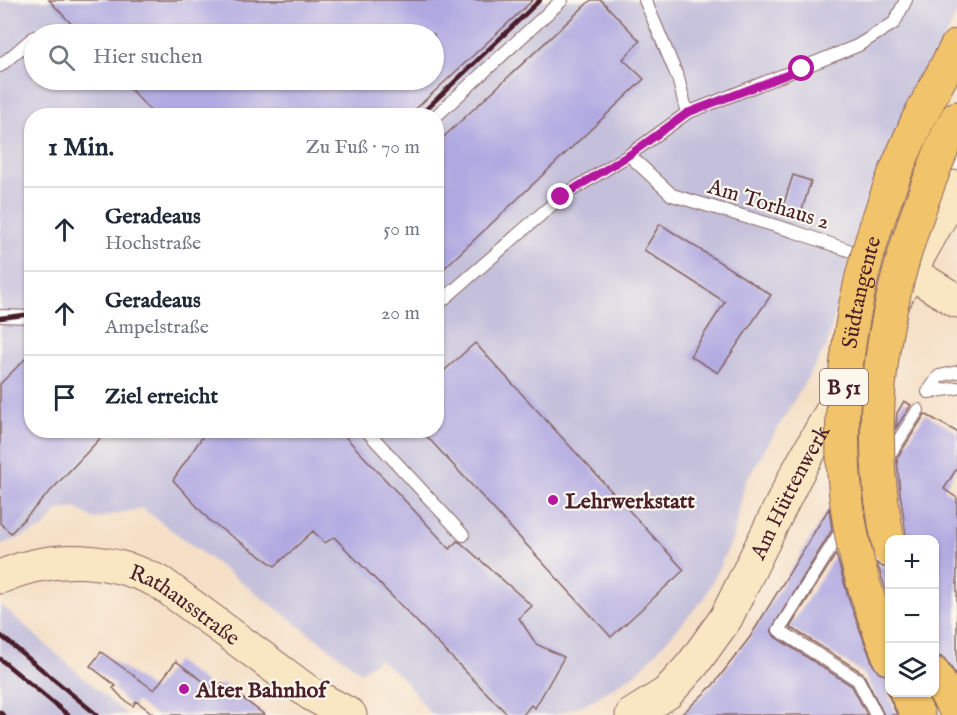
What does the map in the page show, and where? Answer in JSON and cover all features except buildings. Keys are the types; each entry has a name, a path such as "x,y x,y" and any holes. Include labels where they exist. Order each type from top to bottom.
{"main road":[{"name":"Südtangente","path":"885,645 873,614 852,538 845,486 842,414 845,368 862,282 889,189 917,122 957,46"},
{"name":"Südtangente","path":"887,535 880,500 877,445 878,386 884,335 906,246 924,192 952,127"},
{"name":"Am Hüttenwerk","path":"633,715 667,693 693,664 726,618 795,477 957,187"},
{"path":"910,272 957,301"},
{"name":"Rathausstraße","path":"0,577 18,569 67,561 116,565 140,572 161,583 311,694 350,715"},
{"path":"939,682 957,712"},
{"path":"908,697 918,715"}],"lane":[{"path":"444,109 562,0"},
{"path":"645,0 678,78 687,113"},
{"path":"444,299 561,197 629,155 687,113 857,46 894,23 906,0"},
{"path":"0,66 24,46"},
{"name":"Am Torhaus 2","path":"629,155 672,195 793,231 910,272"},
{"path":"0,316 24,317"},
{"path":"957,372 939,376 928,392 957,388"},
{"path":"876,715 858,680 779,630 918,410"},
{"path":"373,438 463,535"}],"shaded area":[{"path":"0,0 957,0 957,13 859,224 827,345 745,483 733,538 704,599 638,672 590,702 555,715 432,715 401,676 379,659 361,672 142,508 95,519 76,508 58,510 44,528 0,545"},
{"path":"0,604 84,678 127,715 0,715"}],"railway":[{"path":"427,108 540,0"},
{"path":"0,318 24,315"},
{"path":"0,635 97,715"},
{"path":"0,659 68,715"},
{"path":"0,712 3,715"}],"place":[{"name":"Lehrwerkstatt","path":"553,500"},
{"name":"Alter Bahnhof","path":"184,689"}],"route":[{"path":"561,197 629,155 687,113 802,69"}]}
